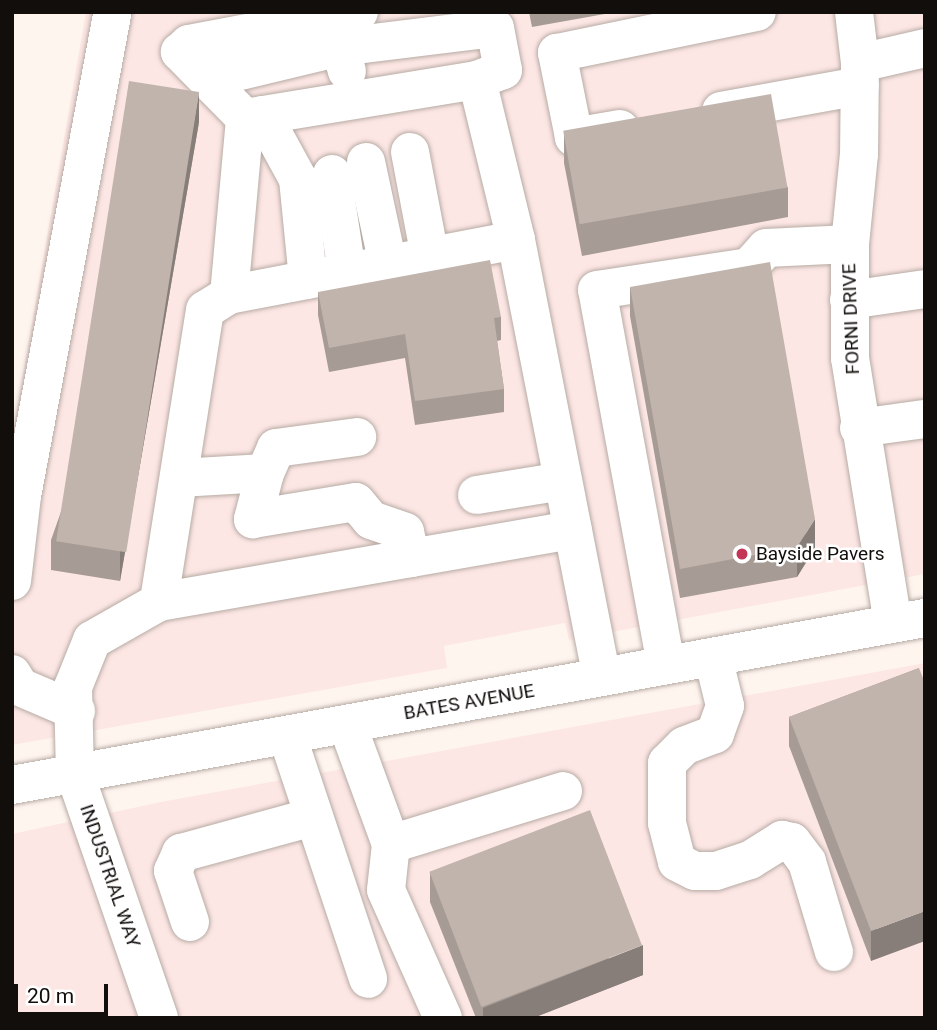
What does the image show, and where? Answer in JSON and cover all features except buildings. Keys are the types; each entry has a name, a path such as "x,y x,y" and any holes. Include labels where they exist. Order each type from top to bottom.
{"street":[{"path":"12,581 22,496 113,12"},
{"path":"757,12 557,53 574,137 669,120 860,75 925,48"},
{"name":"FORNI DRIVE","path":"854,12 860,75 859,155 850,244 849,300 859,428 909,621"},
{"path":"339,22 355,99"},
{"path":"254,116 477,80 503,70 495,28 339,22 207,79 254,116 298,179 308,280"},
{"path":"477,80 516,240 601,677"},
{"path":"229,295 254,116"},
{"path":"410,152 429,257"},
{"path":"347,272 349,168 388,264"},
{"path":"159,602 205,310 229,295 516,240"},
{"path":"666,665 597,290 749,267 766,248 850,244"},
{"path":"849,300 925,289"},
{"path":"859,428 925,419"},
{"path":"357,437 276,448 265,473 253,519 356,502 371,520 405,532 411,558"},
{"path":"179,478 265,473"},
{"path":"477,495 563,481"},
{"path":"75,774 76,711 73,687 92,640 159,602 573,530"},
{"name":"BATES AVENUE","path":"12,785 909,621"},
{"path":"713,657 725,706 715,734 684,747 667,763 665,773 667,823 677,862 695,871 716,871 750,860 782,840 792,842 807,862 834,952"},
{"path":"12,674 20,687 76,711"},
{"path":"348,724 391,844 386,890 443,1018"},
{"path":"287,735 368,979"},
{"name":"INDUSTRIAL WAY","path":"75,774 158,1017"},
{"path":"391,844 563,791"},
{"path":"190,922 173,871 181,853 313,817"}],"shaded area":[{"path":"86,12 925,12 925,574 569,640 565,623 444,646 447,668 12,745 12,438"},
{"path":"925,663 925,1018 12,1018 12,834 161,802"}],"place":[{"name":"Bayside Pavers","path":"742,554"}]}
